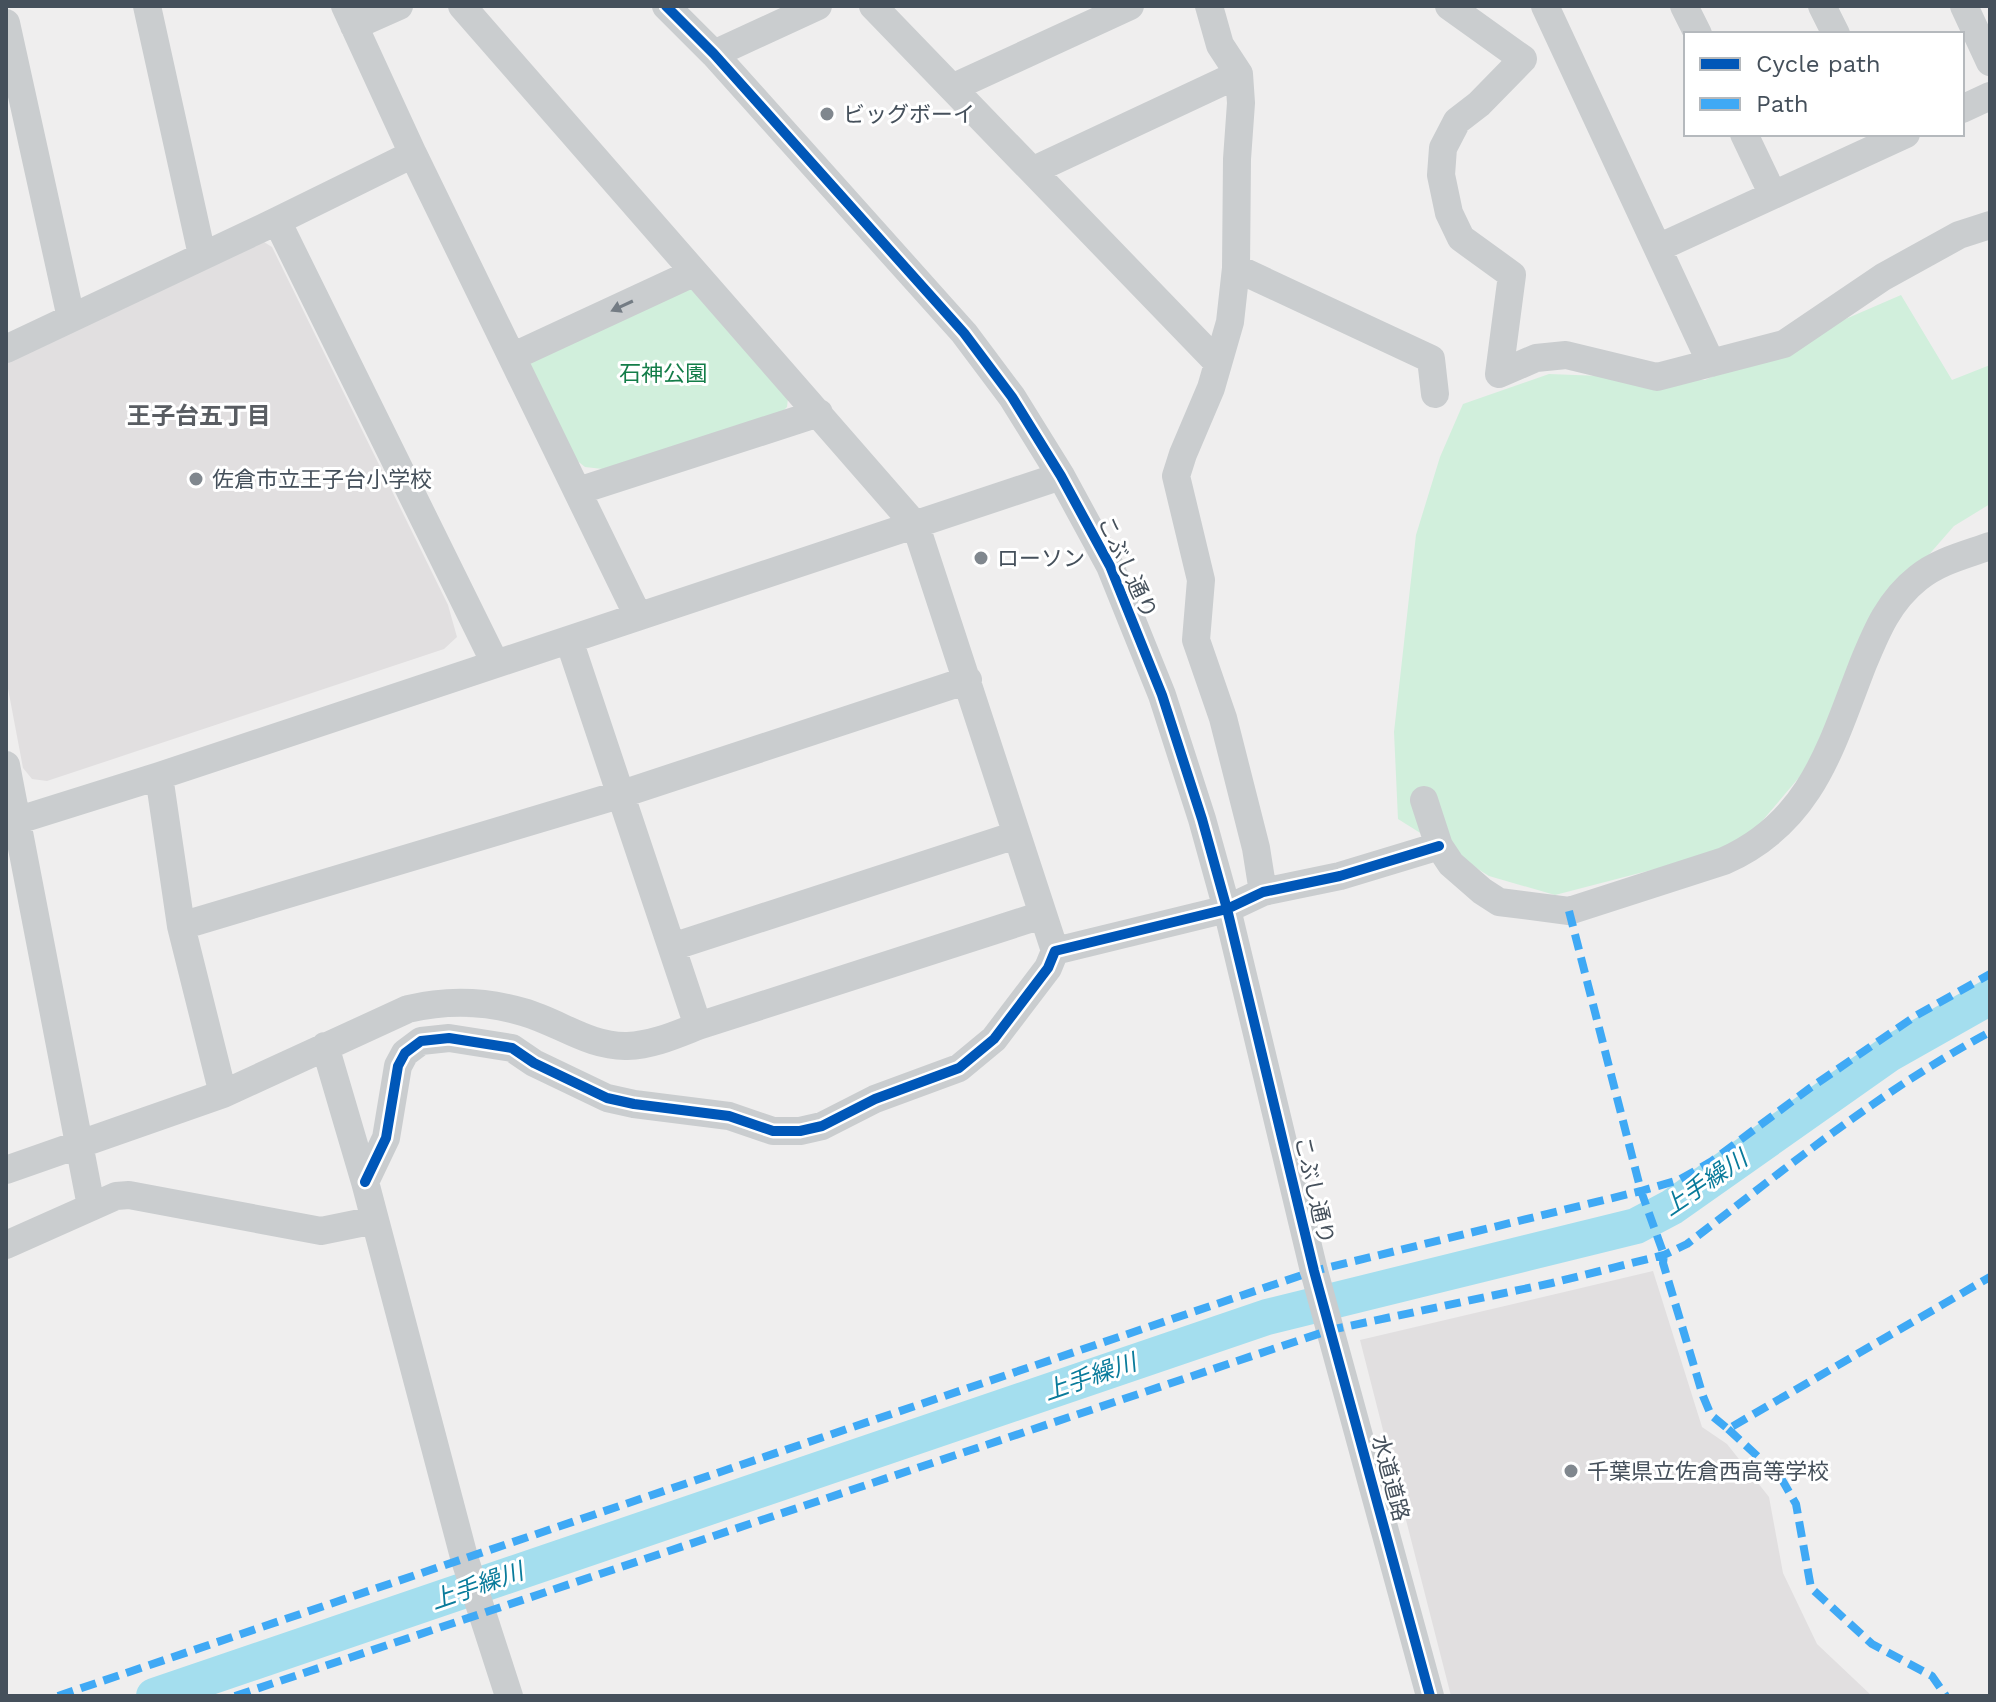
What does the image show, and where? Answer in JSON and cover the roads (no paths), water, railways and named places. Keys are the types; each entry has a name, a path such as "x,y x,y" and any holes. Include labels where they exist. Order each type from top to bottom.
{"street":[{"path":"147,6 202,255"},
{"path":"399,6 350,16 413,154 638,616"},
{"path":"365,1182 386,1138 398,1066 405,1053 421,1041 449,1038 512,1048 534,1063 607,1098 729,1116 773,1131 800,1131 822,1126 875,1099 959,1068 994,1039 1048,968 1055,951 916,526 462,6"},
{"name":"こぶし通り","path":"666,6 714,54 964,333 1012,397 1061,476 1110,566 1162,695 1202,819 1227,909 1314,1271"},
{"path":"714,54 818,6"},
{"path":"873,6 1218,363"},
{"path":"954,87 1130,6"},
{"path":"1209,6 1220,45 1239,74 1241,103 1236,268 1230,322 1211,388 1176,476 1201,580 1196,640 1223,718 1256,848 1263,892"},
{"path":"1449,6 1523,59 1479,104 1457,121 1443,148 1442,161 1441,175 1449,213 1461,238 1512,275 1499,374 1536,358 1566,355 1657,377 1784,344 1883,277 1959,235 1990,225"},
{"path":"1545,6 1711,363"},
{"path":"1684,6 1697,32"},
{"path":"1822,6 1835,32"},
{"path":"1964,6 1990,62"},
{"path":"6,23 71,318"},
{"path":"1034,170 1239,74"},
{"path":"1964,108 1990,96"},
{"path":"1745,136 1773,195"},
{"path":"1658,248 1892,137"},
{"path":"6,349 413,154"},
{"path":"277,221 495,663"},
{"path":"1236,268 1431,359 1435,394"},
{"path":"514,356 693,273"},
{"path":"578,491 819,413"},
{"path":"11,822 159,776 1061,476"},
{"path":"1424,800 1439,846 1451,864 1499,902 1569,911 1749,850 1776,829 1819,774 1880,621 1897,598 1939,564 1990,546"},
{"path":"569,640 698,1026"},
{"path":"181,926 622,794 968,680"},
{"path":"6,765 11,822 91,1206"},
{"path":"159,776 181,926 223,1094"},
{"path":"672,947 1016,835"},
{"path":"1055,951 1227,909 1263,892 1340,876 1439,846"},
{"path":"6,1170 223,1094 408,1009 432,1003 483,1004 525,1012 603,1044 627,1046 657,1042 1042,915"},
{"path":"325,1046 365,1182 464,1557 509,1696"},
{"path":"6,1245 91,1206 116,1196 129,1195 321,1231 375,1220"},
{"name":"水道道路","path":"1314,1271 1430,1696"}],"waterway":[{"name":"上手繰川","path":"154,1696 1267,1317 1636,1226 1672,1207 1889,1054 1990,997"}],"place":[{"name":"ビッグボーイ","path":"827,114"},
{"name":"佐倉市立王子台小学校","path":"196,479"},
{"name":"ローソン","path":"981,558"},
{"name":"千葉県立佐倉西高等学校","path":"1571,1471"}],"district":[{"name":"王子台五丁目","path":"199,416"}],"park label":[{"name":"石神公園","path":"663,373"}]}
